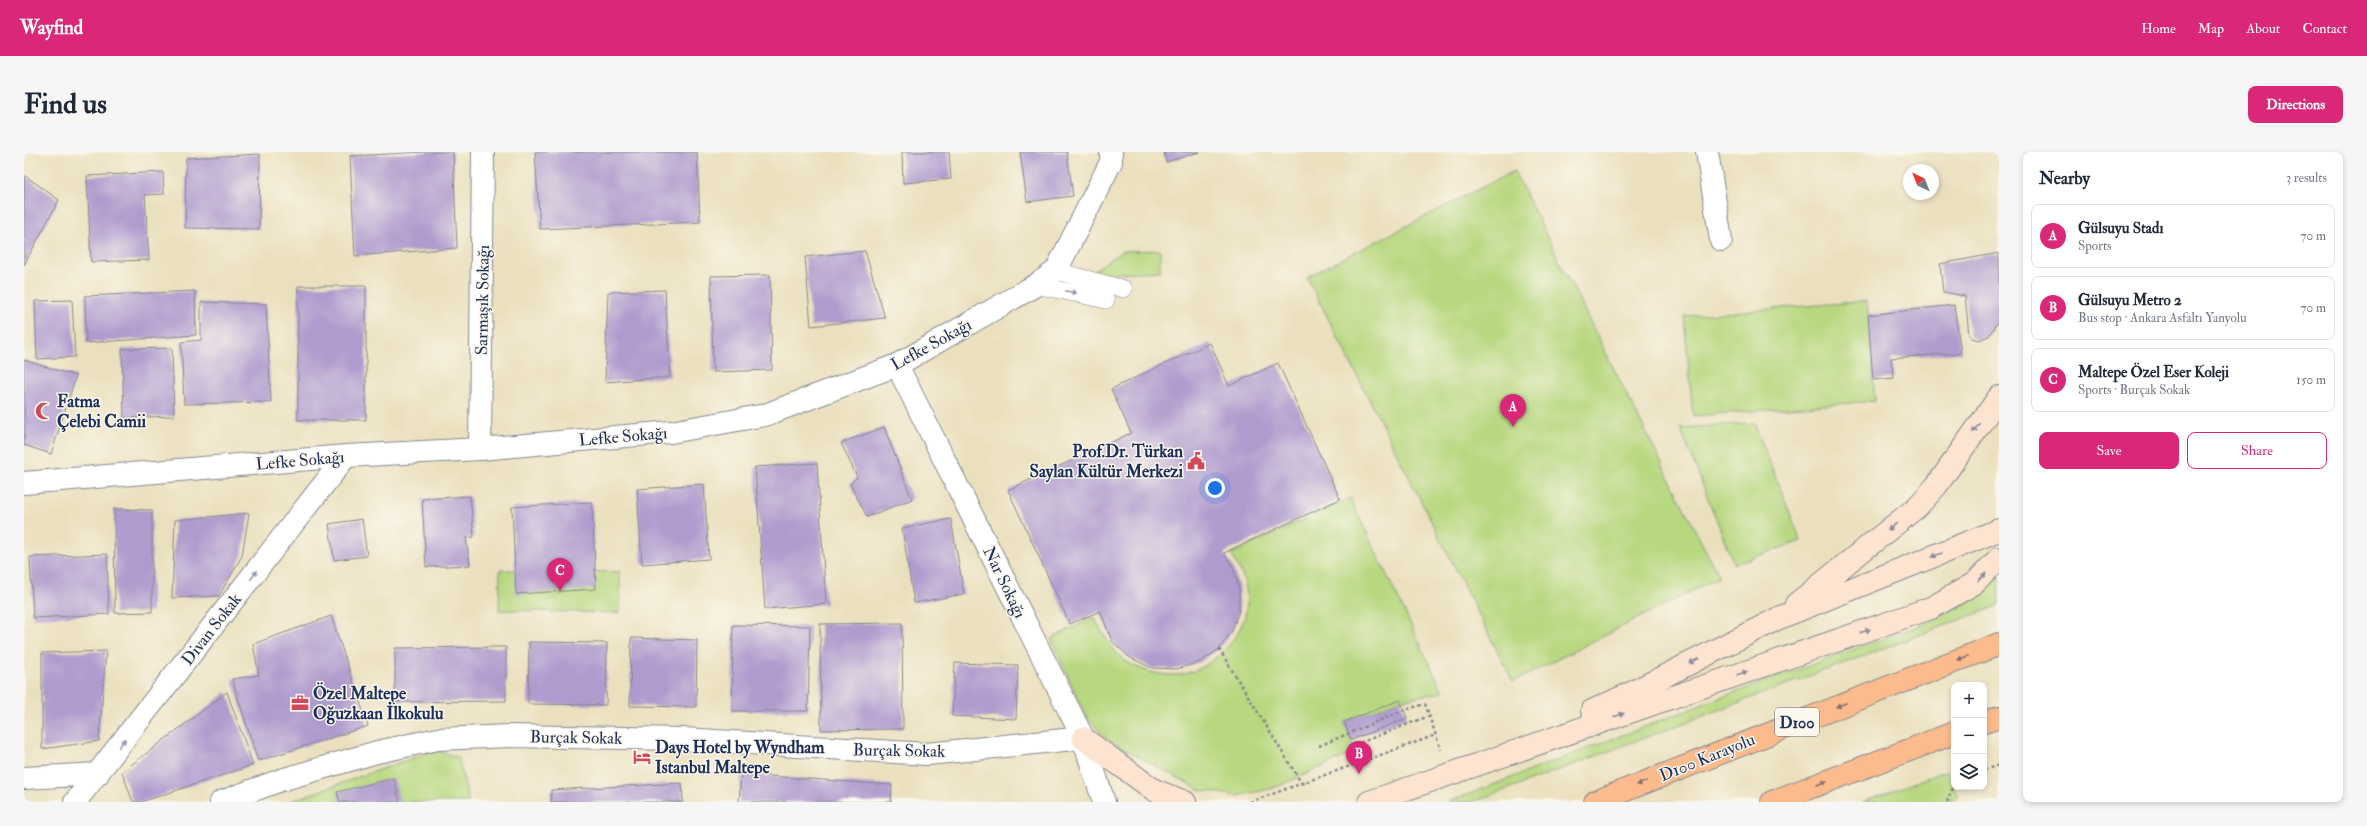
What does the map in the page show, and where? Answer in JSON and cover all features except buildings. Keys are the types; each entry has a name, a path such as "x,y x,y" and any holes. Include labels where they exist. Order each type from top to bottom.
{"highway":[{"name":"D100 Karayolu","path":"1595,802 1999,644"},
{"path":"1987,721 1999,717"},
{"path":"1772,802 1951,734"}],"main road":[{"path":"1779,618 1917,507 1937,485 1999,397"},
{"path":"1449,773 1631,693 1779,618 1999,530"},
{"path":"1369,802 1449,773 1931,608 1976,583 1999,558"},
{"path":"1083,738 1156,796 1185,802"}],"street":[{"name":"Sarmaşık Sokağı","path":"480,449 484,152"},
{"name":"Lefke Sokağı","path":"24,483 346,456 480,449 671,432 765,415 897,365 1036,285 1056,271 1111,162 1111,152"},
{"path":"1707,152 1721,240"},
{"name":"Nar Sokağı","path":"897,365 1083,738 1104,802"},
{"name":"Divan Sokak","path":"75,802 346,456"},
{"name":"Burçak Sokak","path":"221,802 281,780 370,754 438,739 509,736 684,739 927,754 1083,738"},
{"path":"24,778 98,774"}],"lane":[{"path":"1056,271 1124,288"},
{"path":"1036,285 1106,300"}],"path":[{"path":"1218,649 1302,784"},
{"path":"1319,746 1404,710 1425,704 1449,773"},
{"path":"1349,747 1429,716"},
{"path":"1250,802 1436,735"},
{"path":"1987,769 1999,765"},
{"path":"1947,802 1952,790"}],"green space":[{"path":"1514,171 1719,577 1513,682 1307,277"},
{"path":"1160,250 1160,271 1117,273 1110,278 1095,270 1122,251"},
{"path":"1867,301 1875,401 1693,416 1684,316"},
{"path":"1754,423 1801,541 1734,564 1680,428"},
{"path":"1350,498 1443,692 1400,700 1344,722 1356,752 1274,788 1238,796 1200,790 1108,740 1087,718 1051,639 1094,617 1116,652 1126,661 1143,670 1176,675 1199,669 1220,654 1230,644 1243,622 1247,604 1246,589 1239,567 1231,554"},
{"path":"500,570 620,572 620,613 499,610"},
{"path":"1999,574 1999,605 1997,606 1473,802 1448,802 1714,700 1924,624 1975,598"},
{"path":"435,750 458,757 469,802 288,802"},
{"path":"1947,770 1951,780 1951,790 1955,790 1958,797 1948,802 1863,802"}],"place":[{"name":"Fatma Çelebi Camii","path":"44,411"},
{"name":"Gülsuyu Stadı","path":"1513,427"},
{"name":"Prof.Dr. Türkan Saylan Kültür Merkezi","path":"1196,461"},
{"name":"Maltepe Özel Eser Koleji","path":"560,591"},
{"name":"Özel Maltepe Oğuzkaan İlkokulu","path":"300,703"},
{"name":"Days Hotel by Wyndham Istanbul Maltepe","path":"642,757"},
{"name":"Gülsuyu Metro 2","path":"1359,774"}]}
